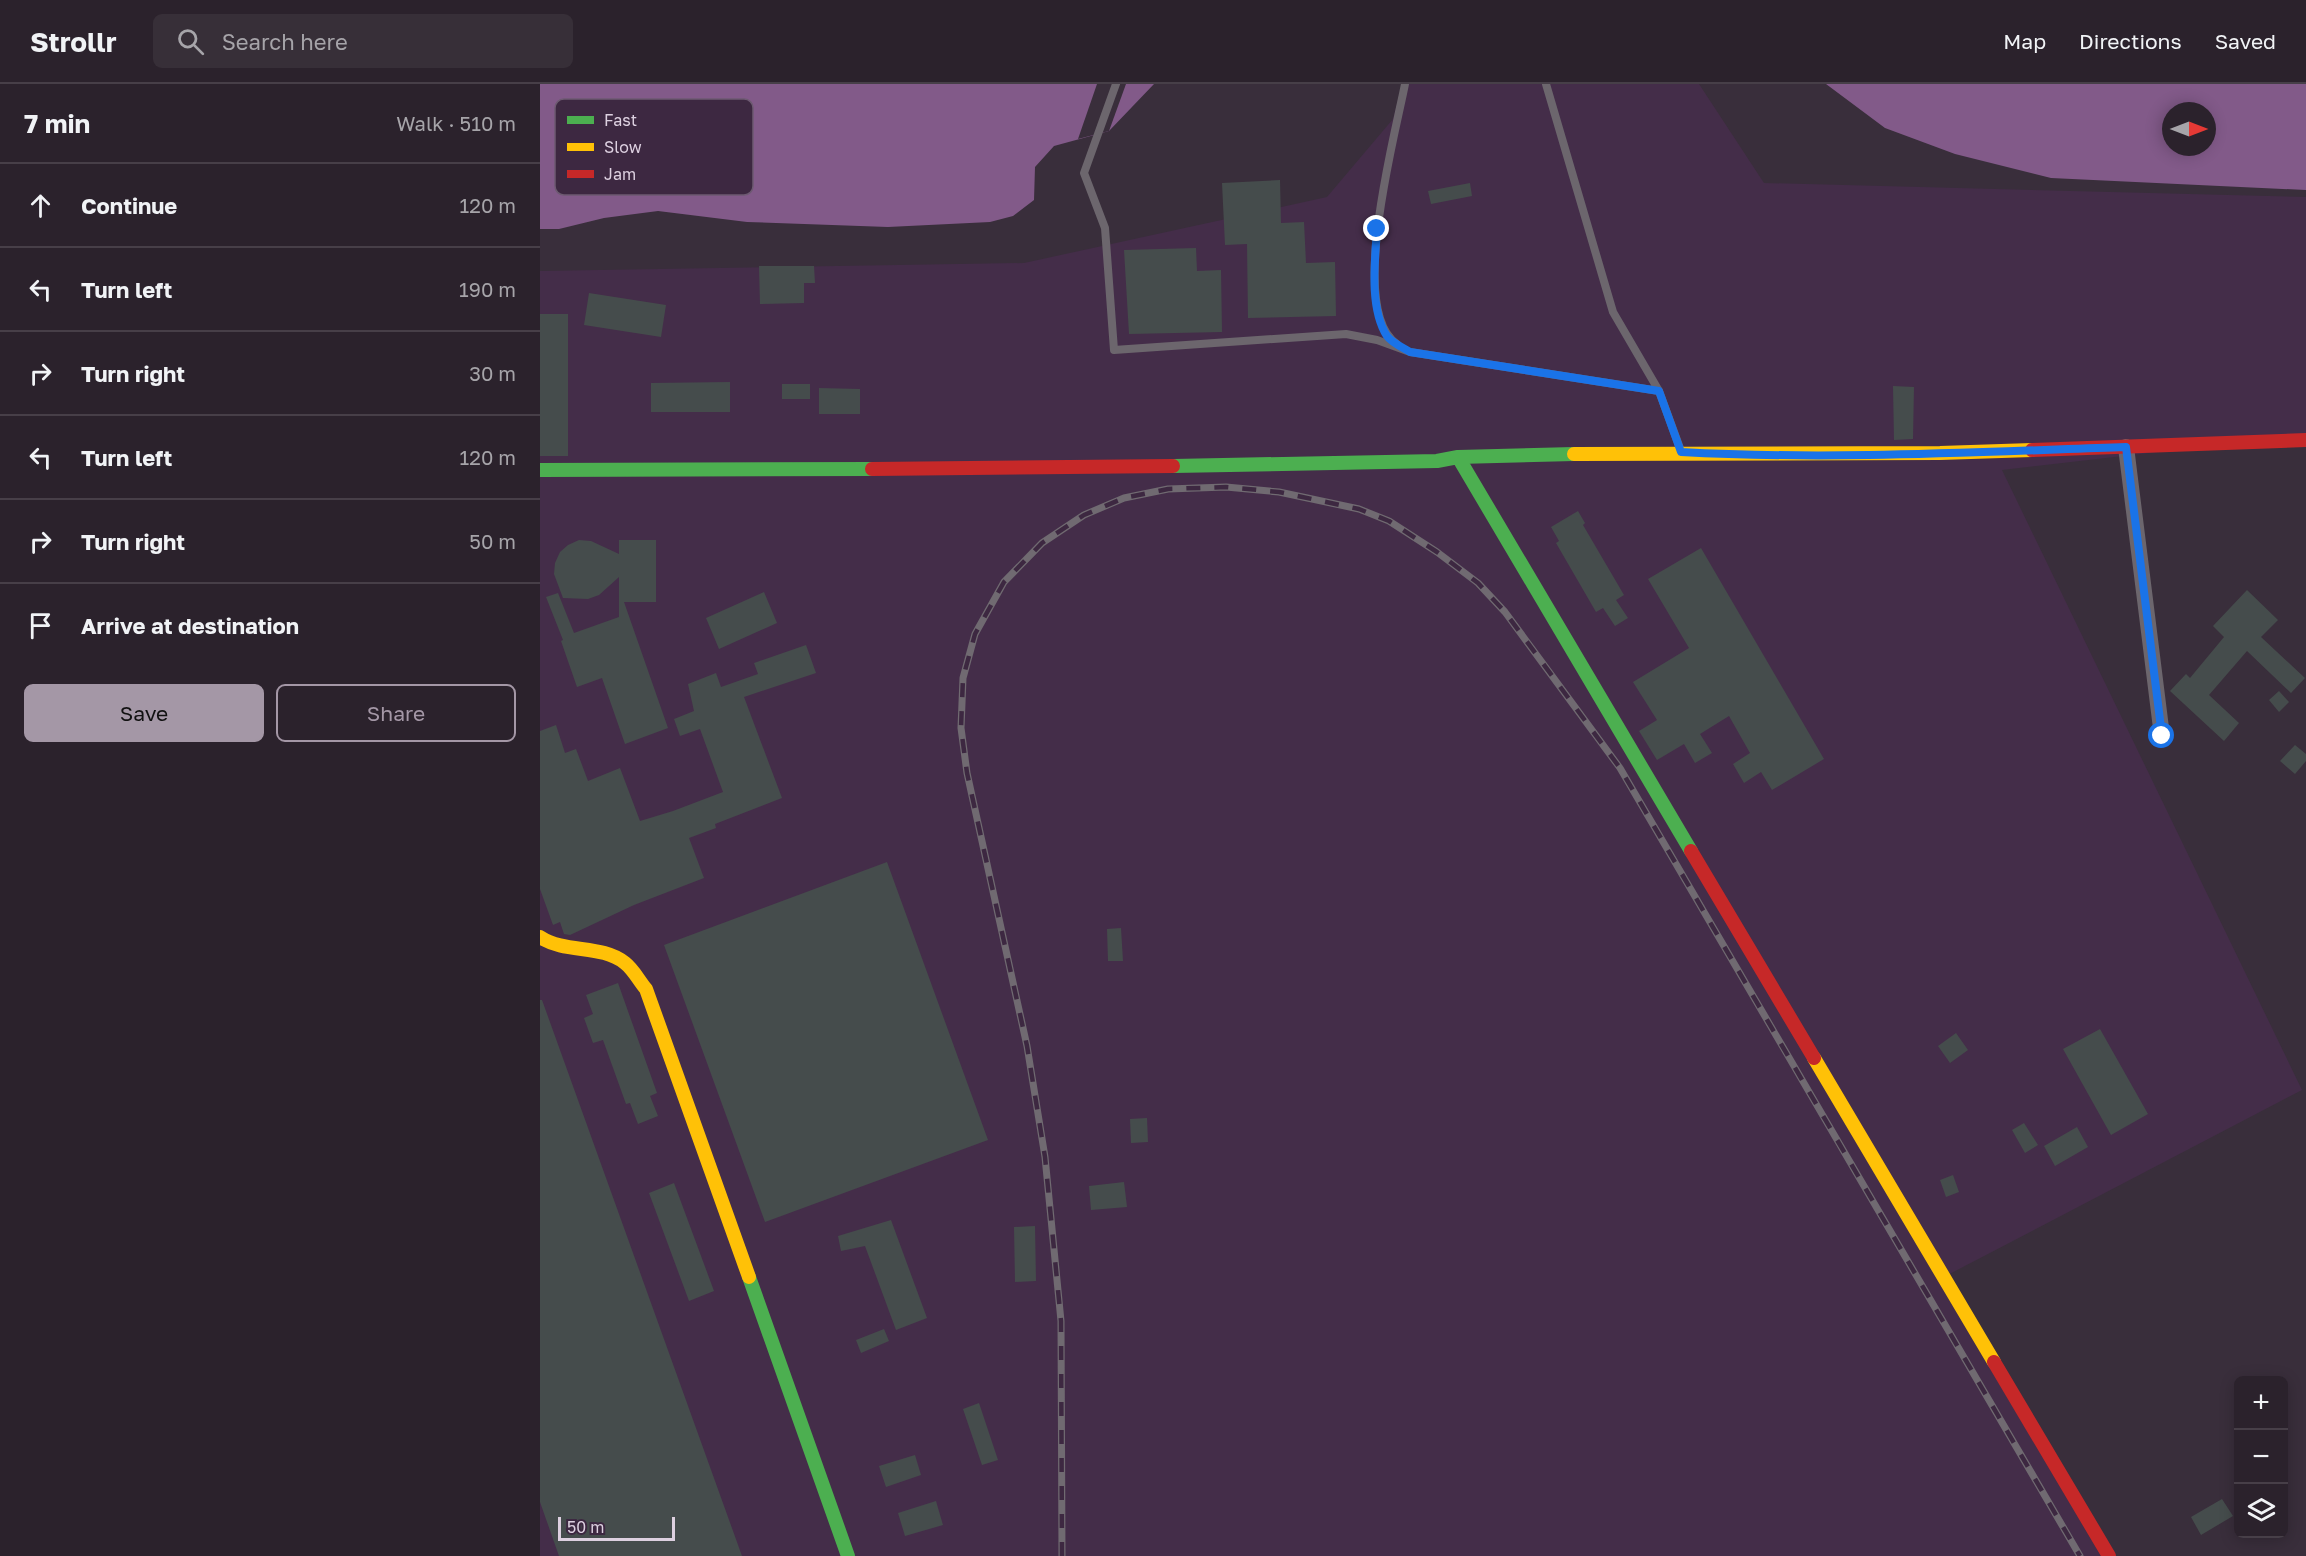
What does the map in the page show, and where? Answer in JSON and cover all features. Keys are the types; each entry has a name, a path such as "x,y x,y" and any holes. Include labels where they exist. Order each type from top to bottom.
{"street":[{"path":"540,470 1024,469 1437,461 1458,457 1681,452 1739,455 1928,454 2306,440"},
{"path":"2126,447 2162,736"},
{"path":"1458,457 2109,1556"},
{"path":"540,937 547,943 598,952 624,962 646,989 848,1556"}],"lane":[{"path":"1116,84 1084,173 1105,228 1114,350 1346,334 1377,339 1410,352 1659,391"},
{"path":"1405,84 1377,229 1373,274 1379,317 1388,337 1410,352"},
{"path":"1546,84 1613,312 1659,391 1681,452"}],"shaded area":[{"path":"540,84 1154,84 1109,131 1054,146 1035,167 1034,200 1013,216 990,222 888,227 747,222 658,211 604,218 559,229 540,229"},
{"path":"1402,84 1699,84 1764,183 2306,197 2306,435 2002,470 2302,1090 1938,1280 2101,1556 540,1556 540,271 1024,263 1327,197 1393,119"},
{"path":"1826,84 2306,84 2306,190 2051,178 1955,154 1885,128"}],"pier":[{"path":"1097,84 1126,84 1109,131 1078,139"}],"building":[{"path":"1280,180 1281,223 1304,222 1306,263 1335,262 1336,316 1248,318 1247,244 1225,245 1222,183"},
{"path":"1470,183 1472,196 1431,204 1428,191"},
{"path":"1196,248 1197,271 1221,270 1222,332 1129,334 1124,250"},
{"path":"759,266 814,266 815,283 804,283 804,303 760,304"},
{"path":"589,293 666,305 661,337 584,325"},
{"path":"540,314 568,314 568,456 540,456"},
{"path":"730,382 730,412 651,412 651,383"},
{"path":"782,384 810,384 810,399 782,399"},
{"path":"1893,386 1914,387 1913,439 1894,440"},
{"path":"819,388 860,389 860,414 819,414"},
{"path":"1578,511 1585,523 1583,525 1624,595 1616,600 1628,618 1615,626 1603,608 1596,612 1556,543 1559,541 1551,527"},
{"path":"579,540 591,541 619,554 619,540 656,540 656,602 624,602 668,728 625,744 602,678 577,687 561,641 563,640 546,597 558,593 574,633 619,617 619,577 599,595 588,599 563,598 554,574 555,563 560,552"},
{"path":"1701,548 1824,759 1772,790 1761,772 1744,783 1733,764 1750,753 1729,716 1700,734 1712,753 1695,763 1684,744 1657,760 1639,731 1657,720 1633,682 1689,648 1648,579"},
{"path":"2247,590 2278,620 2261,637 2305,678 2291,693 2247,651 2209,695 2239,723 2224,741 2170,691 2186,674 2190,678 2224,637 2213,626"},
{"path":"764,592 777,623 719,649 706,618"},
{"path":"806,645 816,673 744,697 782,798 715,824 716,828 689,838 704,878 634,905 570,935 564,934 560,922 553,925 540,889 540,731 556,725 565,753 576,749 588,781 620,768 640,821 673,811 723,792 700,729 680,736 674,719 694,711 688,684 716,673 721,687 758,674 754,663"},
{"path":"2279,691 2289,702 2279,712 2269,700"},
{"path":"2295,745 2306,754 2306,761 2295,774 2280,761"},
{"path":"887,862 988,1140 765,1222 664,945"},
{"path":"1121,928 1123,961 1108,961 1107,929"},
{"path":"618,983 657,1093 650,1096 658,1116 638,1124 630,1103 626,1104 603,1040 593,1043 584,1018 593,1014 586,995"},
{"path":"540,1000 542,1000 742,1556 559,1556 540,1502"},
{"path":"2100,1029 2148,1114 2111,1135 2063,1049"},
{"path":"1956,1033 1968,1050 1950,1063 1938,1046"},
{"path":"1147,1118 1148,1142 1131,1143 1130,1119"},
{"path":"2024,1123 2038,1145 2025,1153 2012,1130"},
{"path":"2077,1127 2088,1147 2055,1166 2044,1146"},
{"path":"1953,1175 1959,1192 1946,1197 1940,1180"},
{"path":"1124,1182 1127,1207 1091,1210 1089,1186"},
{"path":"674,1183 714,1291 689,1301 649,1193"},
{"path":"891,1220 927,1318 896,1330 865,1246 841,1251 838,1236"},
{"path":"1035,1226 1036,1281 1015,1282 1014,1227"},
{"path":"884,1329 889,1341 861,1353 856,1340"},
{"path":"979,1403 998,1460 982,1465 963,1409"},
{"path":"915,1455 921,1475 886,1487 879,1466"},
{"path":"2222,1499 2233,1516 2201,1535 2191,1517"},
{"path":"936,1501 943,1525 905,1536 898,1513"}],"railway":[{"path":"1062,1556 1061,1321 1045,1157 1027,1046 967,773 961,728 963,678 975,634 1004,582 1042,543 1084,515 1124,498 1168,489 1226,487 1279,492 1359,509 1389,521 1437,552 1478,583 1505,612 1620,768 2080,1556"}],"traffic: fast":[{"path":"1173,466 1437,461 1458,457 1574,454"},
{"path":"1458,457 1691,851"},
{"path":"540,470 872,469"},
{"path":"749,1277 848,1556"}],"traffic: slow":[{"path":"1574,454 1940,453 2032,450"},
{"path":"540,937 561,946 616,957 634,972 646,989 749,1277"},
{"path":"1814,1058 1994,1362"}],"traffic: jam":[{"path":"2032,450 2306,440"},
{"path":"872,469 1173,466"},
{"path":"1691,851 1814,1058"},
{"path":"1994,1362 2109,1556"}],"route":[{"path":"1377,229 1373,274 1379,317 1388,337 1410,352 1659,391 1681,452 1739,455 1940,453 2126,447 2162,736"}]}
